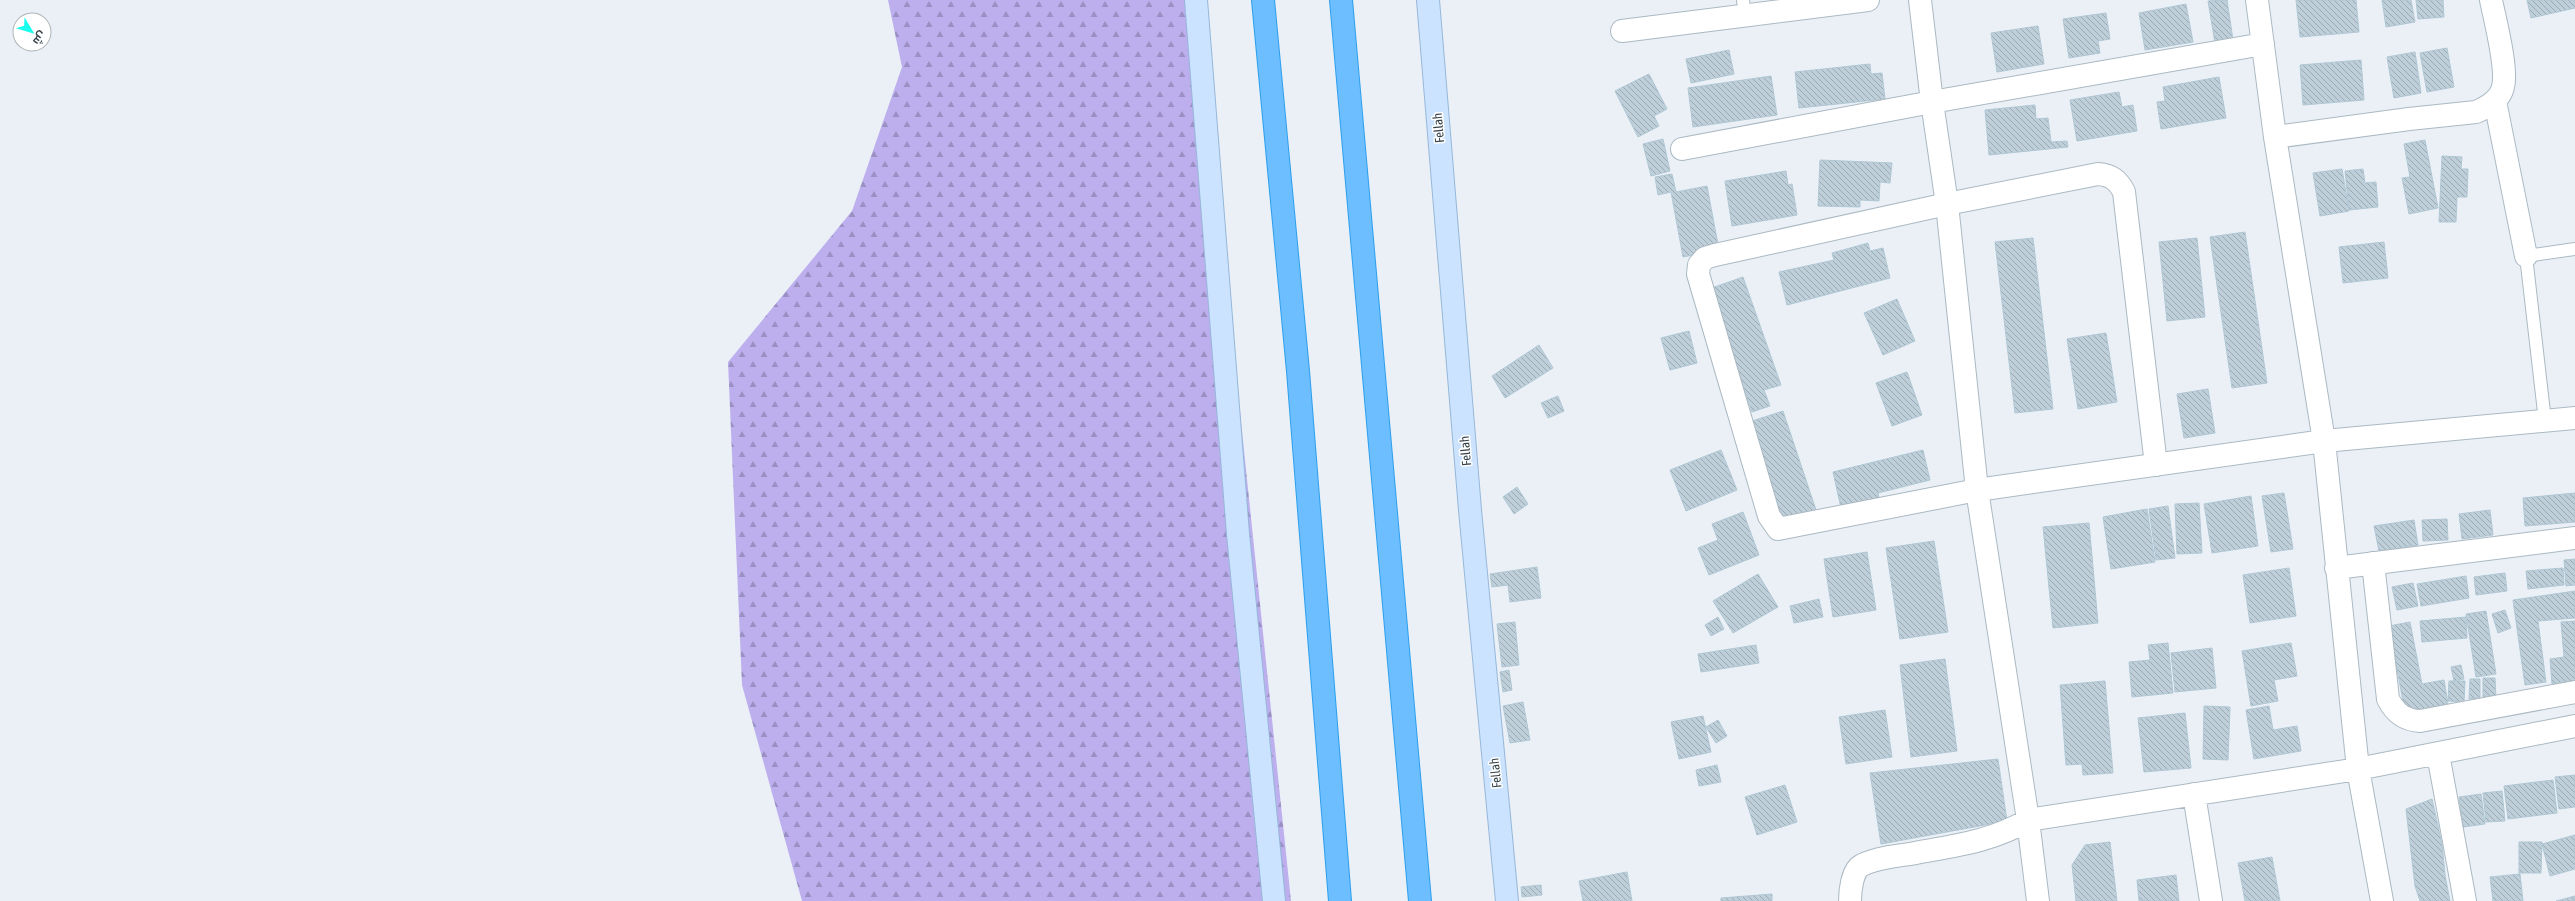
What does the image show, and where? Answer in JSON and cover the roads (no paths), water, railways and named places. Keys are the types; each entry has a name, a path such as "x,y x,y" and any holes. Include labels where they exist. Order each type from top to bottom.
{"highway":[{"path":"1263,0 1298,379 1340,901"},
{"path":"1341,0 1420,901"}],"street":[{"path":"1196,0 1238,534 1274,901"},
{"name":"Fellah","path":"1428,0 1470,510 1507,901"},
{"path":"1622,31 1744,8 1868,0"},
{"path":"1920,0 1932,102 1947,204 1977,490 2028,820 2038,901"},
{"path":"2257,0 2275,137 2324,441 2358,769 2382,901"},
{"path":"2275,137 2409,119 2476,112 2494,101 2503,87 2504,74 2491,0"},
{"path":"1682,149 1932,102 2263,44"},
{"path":"2494,101 2526,256"},
{"path":"2156,465 2124,192 2121,185 2107,175 2098,174 1947,204 1715,255 1705,258 1699,265 1698,274 1769,516 1776,528 1838,518 1977,490 2156,465 2324,441 2575,418"},
{"path":"2336,568 2575,538"},
{"path":"2373,563 2388,699 2397,713 2404,718 2420,721 2575,692"},
{"path":"1850,901 1850,892 1854,875 1861,865 1885,858 1985,840 2028,820 2358,769 2575,726"},
{"path":"2438,754 2465,901"},
{"path":"2194,794 2211,901"}],"lane":[{"path":"2545,421 2526,256 2575,249"}]}
